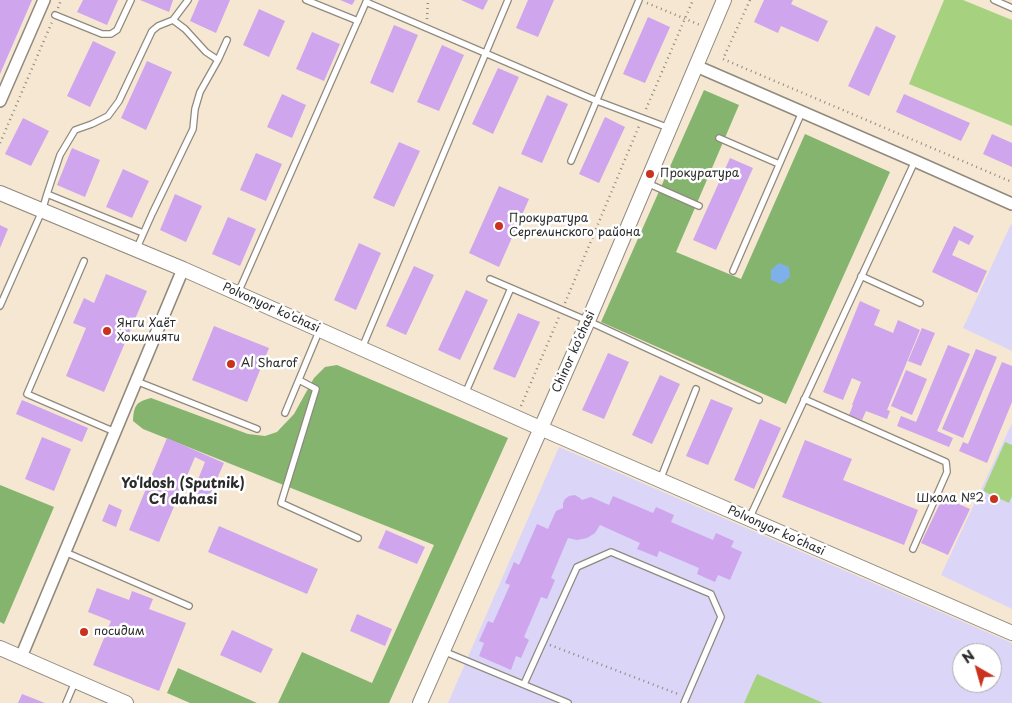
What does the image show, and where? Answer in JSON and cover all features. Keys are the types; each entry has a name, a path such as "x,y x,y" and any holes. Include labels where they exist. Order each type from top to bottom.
{"street":[{"path":"0,101 44,0"},
{"name":"Chinor ko'chasi","path":"420,703 588,321 724,0"},
{"path":"696,66 1012,204"},
{"name":"Polvonyor ko'chasi","path":"0,193 183,269 540,428"},
{"path":"21,657 183,269"},
{"name":"Polvonyor koʻchasi","path":"540,428 1012,633"},
{"path":"0,648 126,703"}],"lane":[{"path":"55,15 102,34 111,34 117,30 131,0"},
{"path":"0,306 42,211 60,155 75,130 108,116 119,102 152,31 158,26 173,20 188,0"},
{"path":"306,0 358,21"},
{"path":"362,348 508,0"},
{"path":"571,161 640,0"},
{"path":"994,0 1012,8"},
{"path":"238,293 367,1 597,100 670,128"},
{"path":"173,20 185,29 206,52 218,60"},
{"path":"136,250 193,130 195,109 200,92 227,40"},
{"path":"733,271 802,112"},
{"path":"719,138 779,164"},
{"path":"749,519 914,161"},
{"path":"646,183 700,206"},
{"path":"47,194 143,233"},
{"path":"84,261 26,394 115,432"},
{"path":"861,276 920,303"},
{"path":"490,279 588,321 759,400"},
{"path":"465,394 512,288"},
{"path":"285,413 320,329"},
{"path":"299,380 316,389 281,503 358,538"},
{"path":"136,381 257,429"},
{"path":"660,480 696,389"},
{"path":"804,399 946,462 947,472 913,549"},
{"path":"65,552 189,606"},
{"path":"524,684 577,567 612,552 711,594 721,617 686,700"},
{"path":"442,651 568,703"},
{"path":"66,703 76,681"}],"path":[{"path":"0,142 62,0"},
{"path":"426,28 428,0"},
{"path":"640,0 732,40"},
{"path":"516,417 693,0"},
{"path":"750,0 723,59 1012,182"},
{"path":"543,642 686,700"}],"shaded area":[{"path":"1012,225 1012,351 963,328"},
{"name":"Школа №2","path":"1012,423 1012,609 941,575"},
{"path":"559,447 1012,643 1012,703 448,703"}],"green space":[{"path":"944,0 963,0 1012,20 1012,126 909,84"},
{"path":"704,90 739,105 676,252 741,279 805,134 890,172 786,404 601,322"},
{"path":"337,365 508,438 389,703 278,703 302,652 372,683 434,545 143,429 133,421 134,411 139,403 151,398 248,434 265,436 277,432 294,414 314,378 325,367"},
{"path":"1005,442 1012,445 1012,496 1009,503 983,491"},
{"path":"0,485 54,507 4,624 0,622"},
{"path":"178,668 257,703 190,703 167,693"},
{"path":"757,674 823,703 744,703"}],"water":[{"path":"779,263 789,267 790,277 781,284 771,280 771,270"}],"building":[{"path":"0,0 32,0 0,74"},
{"path":"83,0 118,0 107,25 77,12"},
{"path":"140,0 173,0 169,12"},
{"path":"199,0 230,0 216,33 190,21"},
{"path":"340,0 355,0 352,5"},
{"path":"461,0 488,0 483,10"},
{"path":"528,0 554,0 538,37 516,28"},
{"path":"764,0 793,0 791,4 828,21 818,42 781,26 778,33 754,22"},
{"path":"259,9 285,21 269,57 243,45"},
{"path":"648,17 670,27 645,83 623,74"},
{"path":"394,25 418,35 393,93 370,83"},
{"path":"876,26 896,36 869,96 848,86"},
{"path":"312,32 340,44 324,81 296,69"},
{"path":"93,41 116,52 90,107 67,96"},
{"path":"442,45 464,55 439,111 417,102"},
{"path":"147,61 172,72 146,130 121,118"},
{"path":"498,68 519,77 493,134 472,124"},
{"path":"282,94 306,105 292,138 267,127"},
{"path":"904,94 970,123 961,141 896,112"},
{"path":"547,95 568,104 542,163 521,154"},
{"path":"605,117 625,127 599,183 579,174"},
{"path":"23,118 49,131 31,166 5,154"},
{"path":"992,134 1012,143 1012,167 983,154"},
{"path":"399,142 420,151 394,207 373,198"},
{"path":"72,148 100,160 85,197 57,185"},
{"path":"256,153 282,164 266,201 240,190"},
{"path":"730,158 753,168 716,250 693,240"},
{"path":"123,169 149,181 132,218 106,207"},
{"name":"Прокуратура Сергелинского района","path":"499,186 529,199 499,267 469,253"},
{"path":"175,194 202,206 186,242 160,230"},
{"path":"228,217 256,229 240,266 212,254"},
{"path":"0,225 8,229 0,248"},
{"path":"954,226 974,236 969,245 959,240 952,255 987,271 977,293 932,272"},
{"path":"359,243 381,253 356,310 334,300"},
{"path":"414,266 434,275 406,335 386,326"},
{"name":"Янги Хаёт Хокимияти","path":"106,274 147,291 104,392 66,376 86,328 73,323 84,298 94,303"},
{"path":"466,290 488,300 460,360 438,350"},
{"path":"860,301 880,310 874,325 893,333 898,320 920,330 887,410 890,411 887,419 866,411 862,420 849,415 861,382 852,378 843,400 823,392"},
{"path":"518,313 540,322 515,378 493,369"},
{"path":"214,326 269,348 247,402 192,380"},
{"path":"922,328 935,333 921,366 908,361"},
{"path":"948,345 970,354 937,431 953,438 949,447 897,426 901,416 916,422"},
{"path":"976,349 997,357 963,438 942,429"},
{"path":"608,353 629,362 604,419 582,410"},
{"path":"1002,362 1012,366 1012,402 987,463 959,451 963,442 968,444"},
{"path":"906,370 927,379 912,415 891,406"},
{"path":"660,375 680,384 652,444 632,435"},
{"path":"711,399 733,408 708,465 686,456"},
{"path":"22,400 88,428 82,442 16,414"},
{"path":"760,419 781,428 754,489 734,480"},
{"path":"42,437 71,449 54,491 25,479"},
{"path":"167,438 224,463 208,499 193,492 205,462 195,457 159,542 129,530"},
{"path":"805,440 852,459 843,480 918,510 904,545 782,497"},
{"path":"575,495 582,500 591,497 609,505 613,496 653,513 656,507 674,515 671,522 713,540 716,533 734,541 731,547 742,552 730,580 718,575 715,582 697,574 699,568 659,551 657,557 637,549 640,543 600,525 595,533 587,538 577,540 568,538 551,578 555,580 547,599 541,597 524,637 529,640 521,658 516,656 511,670 479,656 484,643 479,641 488,621 493,623 510,585 505,583 514,562 519,565 537,524 548,529 556,511 563,508 565,499"},
{"path":"943,497 970,509 948,555 921,543"},
{"path":"109,504 122,510 116,527 102,521"},
{"path":"219,526 318,569 307,594 208,552"},
{"path":"386,530 425,547 417,564 378,548"},
{"path":"97,588 129,600 132,591 153,599 149,609 186,623 159,691 93,665 111,621 88,612"},
{"path":"357,614 392,629 385,646 350,631"},
{"path":"232,630 273,649 261,673 220,655"},
{"path":"22,694 45,703 18,703"}],"place":[{"name":"Прокуратура","path":"650,174"},
{"name":"Прокуратура Сергелинского района","path":"499,226"},
{"name":"Янги Хаёт Хокимияти","path":"107,331"},
{"name":"Al Sharof","path":"231,364"},
{"name":"Школа №2","path":"994,499"},
{"name":"посидим","path":"84,632"}],"district":[{"name":"Yo‘ldosh (Sputnik) C1 dahasi","path":"183,492"}]}
